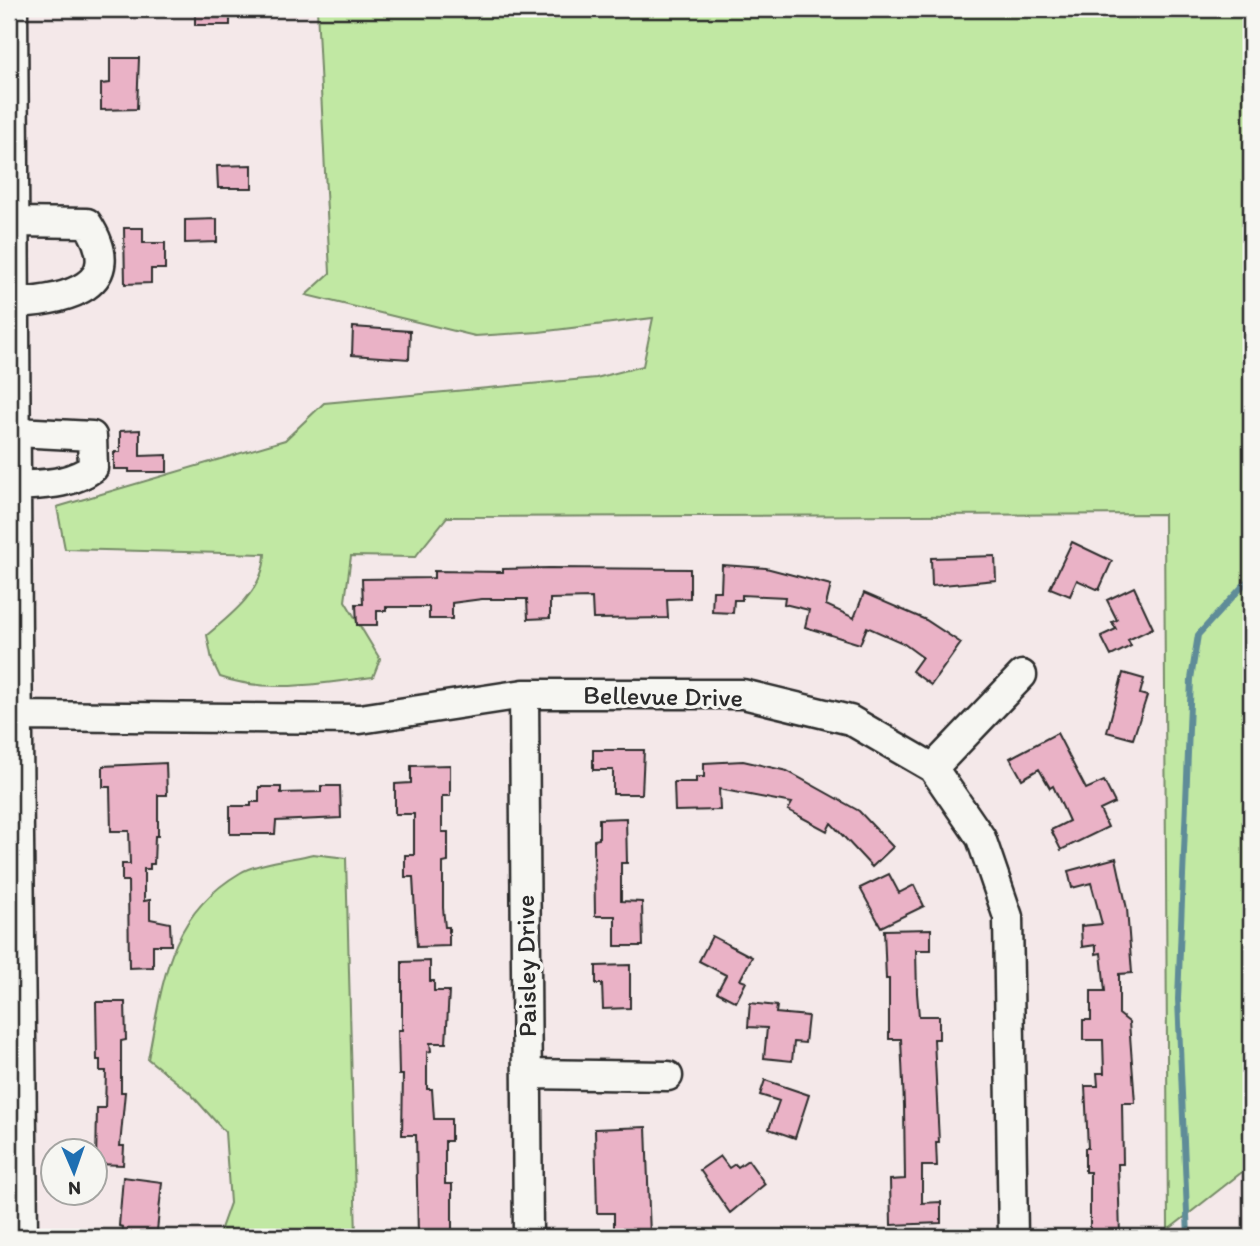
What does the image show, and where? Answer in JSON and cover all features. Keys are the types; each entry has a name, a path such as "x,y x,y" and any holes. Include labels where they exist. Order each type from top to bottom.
{"street":[{"path":"13,9 17,432 14,502 23,1237"},
{"path":"15,222 87,223 98,240 99,268 90,284 71,296 16,303"},
{"path":"14,502 80,477 93,468 95,451 92,436 17,432"},
{"path":"933,768 1022,675"},
{"name":"Bellevue Drive","path":"16,716 360,719 524,694 743,694 850,720 933,768 981,838 1008,917 1013,1237"},
{"name":"Paisley Drive","path":"524,694 528,1237"},
{"path":"527,1074 668,1076"}],"green space":[{"path":"317,9 1251,9 1251,1165 1168,1230 1164,514 447,517 415,557 351,556 345,601 380,659 373,677 296,686 258,685 220,677 212,660 207,635 237,609 253,589 263,567 265,554 65,549 57,507 285,440 324,403 596,378 643,366 653,318 539,332 475,336 306,295 330,273"},
{"path":"313,854 346,858 356,1237 218,1237 230,1203 225,1132 189,1092 148,1059 164,978 183,931 197,910 216,890 247,870"}],"building":[{"path":"195,9 230,9 230,25 195,25"},
{"path":"110,58 139,58 137,109 101,110 101,84 110,83"},
{"path":"252,165 252,188 218,188 217,166"},
{"path":"217,219 217,242 185,243 185,220"},
{"path":"124,228 143,228 143,243 165,243 165,269 151,269 151,283 125,284"},
{"path":"353,327 410,331 409,359 352,355"},
{"path":"140,430 140,456 167,455 167,472 129,472 129,469 114,469 114,452 120,452 120,431"},
{"path":"1072,542 1112,561 1099,590 1077,580 1070,596 1050,588"},
{"path":"995,556 996,580 932,586 931,558"},
{"path":"722,565 766,568 831,585 826,605 854,618 864,593 926,620 961,643 931,685 912,671 922,657 903,643 867,627 860,644 805,627 809,610 784,604 785,597 742,595 742,600 734,600 733,613 712,612 713,591 721,591"},
{"path":"503,569 690,569 690,598 667,599 668,618 593,619 592,598 550,599 550,618 528,619 527,599 482,599 452,603 452,619 429,619 429,607 386,607 386,611 377,611 377,625 357,625 356,604 363,604 362,579 434,578 434,571 503,572"},
{"path":"1134,587 1153,628 1128,640 1131,646 1111,656 1101,636 1116,629 1112,622 1117,620 1107,600"},
{"path":"1123,673 1144,679 1140,694 1147,696 1133,739 1107,732"},
{"path":"1057,733 1086,789 1104,781 1115,803 1100,810 1108,827 1061,850 1051,830 1069,821 1053,786 1050,788 1039,769 1022,779 1010,758"},
{"path":"593,750 644,750 642,794 613,794 613,770 593,770"},
{"path":"743,761 787,771 859,811 893,847 872,867 831,823 827,831 788,810 792,803 719,789 720,810 675,811 674,782 696,782 696,777 704,777 704,763"},
{"path":"166,763 167,795 158,795 158,836 155,836 154,864 150,864 150,869 144,869 144,901 150,900 150,919 170,923 171,945 153,945 153,967 129,968 128,881 122,881 122,864 130,864 129,831 111,831 110,787 103,787 103,766"},
{"path":"450,765 450,796 442,796 442,832 448,832 448,862 443,863 443,908 445,927 449,927 449,946 417,947 413,877 405,877 405,855 414,855 414,814 395,814 395,784 411,783 411,766"},
{"path":"321,786 340,786 341,818 276,821 275,834 230,834 230,806 251,806 251,802 259,802 259,787 281,787 281,793 321,792"},
{"path":"626,818 627,863 621,863 621,901 642,902 643,946 615,946 615,916 595,916 594,840 599,839 599,819"},
{"path":"1116,858 1127,909 1132,973 1119,974 1119,1014 1129,1022 1135,1103 1122,1103 1123,1164 1118,1164 1120,1236 1090,1237 1090,1172 1085,1172 1085,1148 1088,1148 1085,1086 1098,1086 1097,1073 1104,1073 1103,1040 1083,1040 1083,1020 1091,1020 1091,991 1105,991 1101,953 1096,954 1096,945 1082,947 1081,926 1102,924 1091,883 1072,888 1068,871"},
{"path":"889,874 899,893 914,885 924,906 881,927 860,888"},
{"path":"931,929 931,950 916,950 917,993 919,1016 939,1016 939,1039 934,1039 939,1142 936,1142 937,1166 922,1166 922,1203 941,1202 941,1223 891,1225 890,1180 905,1179 904,1105 901,1039 889,1039 889,979 886,979 884,930"},
{"path":"712,936 752,957 740,980 746,982 736,1002 717,992 726,975 699,961"},
{"path":"430,961 430,981 434,981 434,991 449,991 446,1043 430,1043 431,1051 427,1052 427,1089 432,1089 434,1119 451,1119 451,1141 445,1141 445,1184 452,1184 452,1236 418,1237 416,1135 402,1135 403,1075 399,1075 398,1030 402,1030 402,962"},
{"path":"630,965 630,1008 603,1009 602,984 596,984 596,966"},
{"path":"96,1002 125,1002 126,1040 121,1041 121,1092 125,1092 120,1146 124,1146 123,1165 108,1164 108,1138 96,1138 97,1108 105,1108 106,1071 100,1071 100,1060 97,1060"},
{"path":"750,1003 777,1006 776,1013 808,1016 805,1043 794,1042 792,1061 764,1058 767,1028 748,1027"},
{"path":"765,1080 809,1095 795,1138 769,1129 779,1101 760,1095"},
{"path":"646,1127 650,1236 614,1236 614,1213 597,1213 595,1129"},
{"path":"720,1156 729,1168 735,1164 738,1167 748,1160 765,1184 730,1213 700,1170"},
{"path":"123,1177 162,1182 157,1231 148,1230 148,1237 122,1237 123,1227 119,1226"}],"waterway":[{"path":"1188,1237 1178,999 1191,679 1198,635 1251,577"}]}
